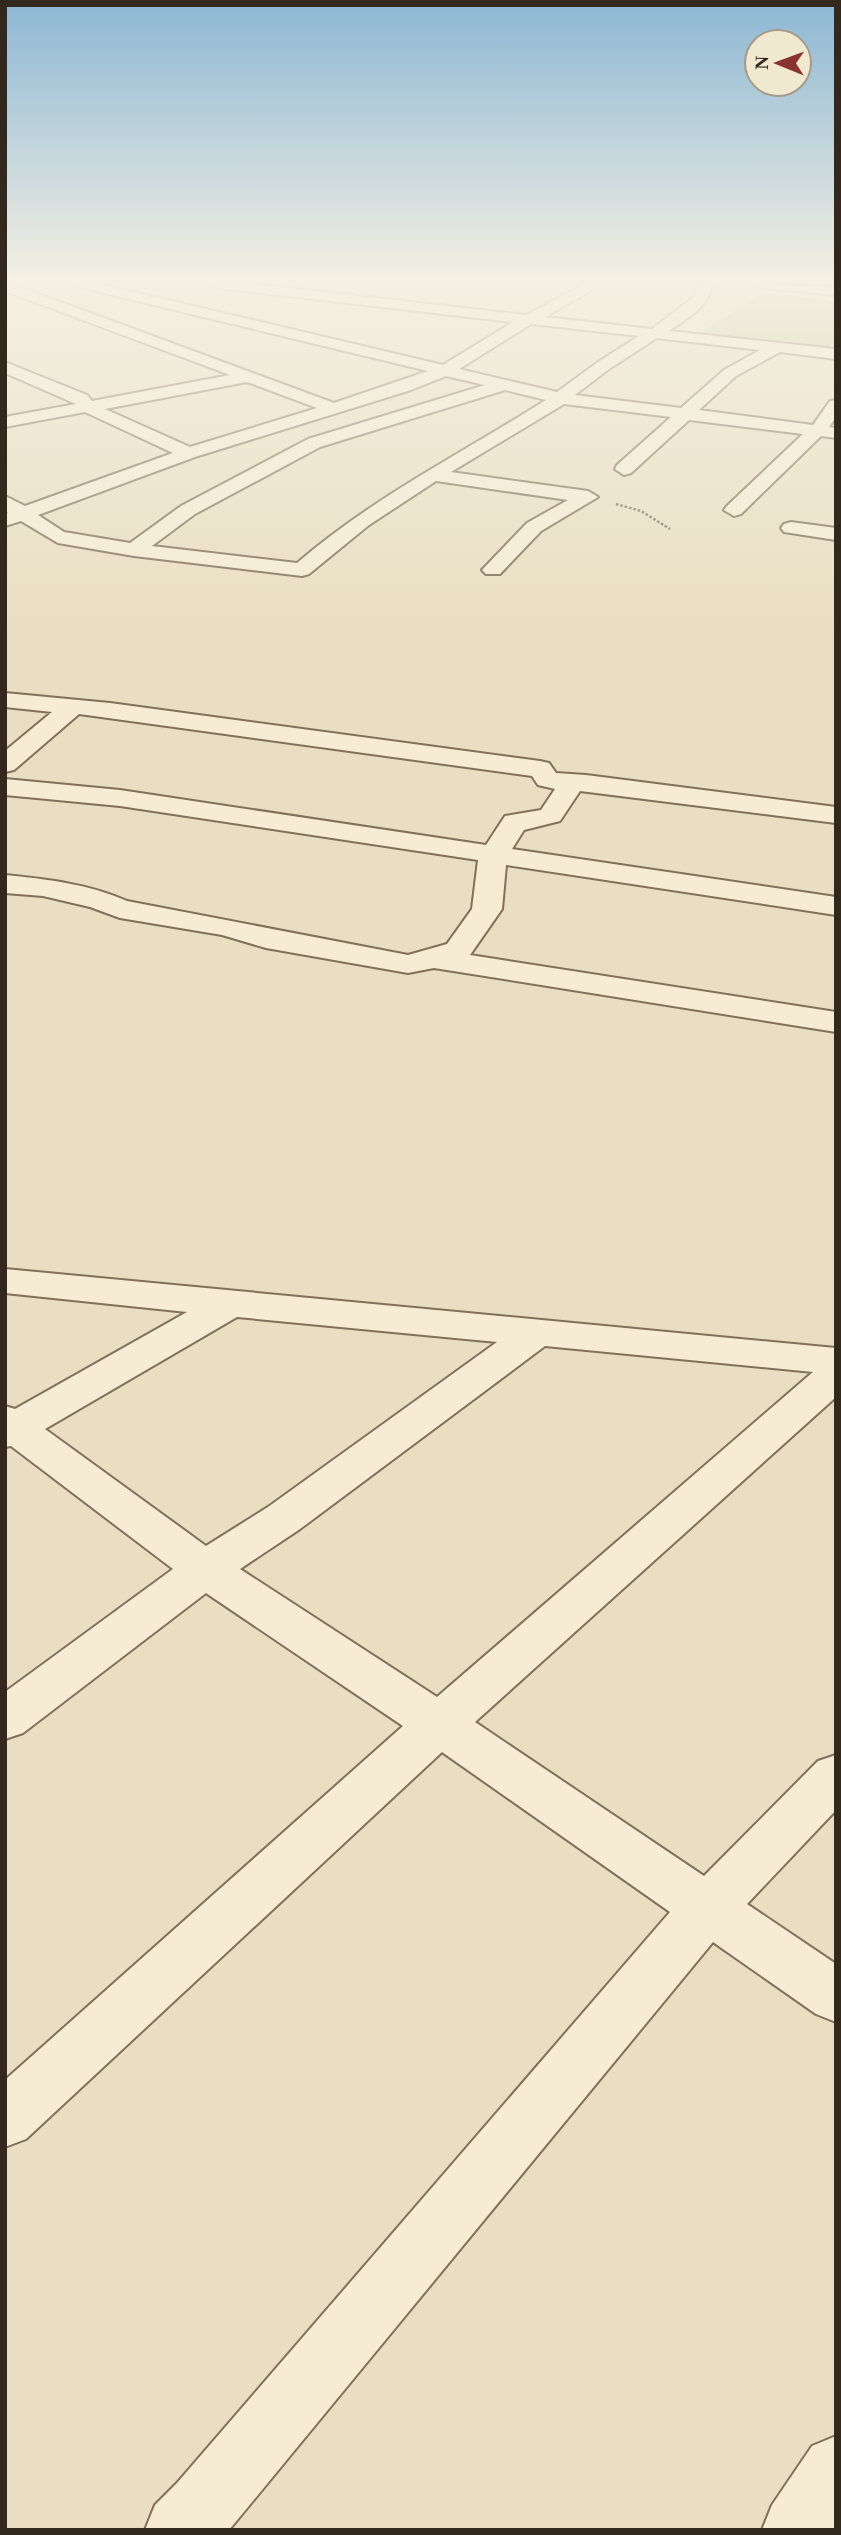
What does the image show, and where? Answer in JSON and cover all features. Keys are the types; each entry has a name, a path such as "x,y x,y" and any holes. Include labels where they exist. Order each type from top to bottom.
{"street":[{"path":"84,402 89,408 189,453"},
{"path":"5,422 118,402"},
{"path":"317,402 330,407"},
{"path":"11,512 347,402"},
{"path":"134,550 188,510 314,443 446,402"},
{"path":"11,512 58,537 134,550 302,570 332,542 372,512 553,402"},
{"path":"595,402 836,433"},
{"path":"624,469 696,402"},
{"path":"734,510 817,431 836,405"},
{"path":"430,475 587,497"},
{"path":"493,570 534,527 587,497"},
{"path":"791,528 836,534"},
{"path":"5,699 540,769 547,779 570,784 586,783 836,815"},
{"path":"5,764 73,707"},
{"path":"5,884 43,887 100,900 120,909 226,927 266,939 408,964 434,959 458,950 487,909 493,856 515,822 545,820 556,812 570,784"},
{"path":"5,787 120,798 493,856 836,905"},
{"path":"434,959 836,1022"},
{"path":"5,1281 228,1306 539,1331 836,1360"},
{"path":"228,1306 9,1426 205,1569 439,1724 836,1996"},
{"path":"5,1719 205,1569 284,1518 539,1331"},
{"path":"5,2119 439,1724 836,1374"},
{"path":"180,2530 211,2497 707,1909 836,1776"},
{"path":"797,2530 836,2470"}],"path":[{"path":"587,497 632,508 670,529"}]}
